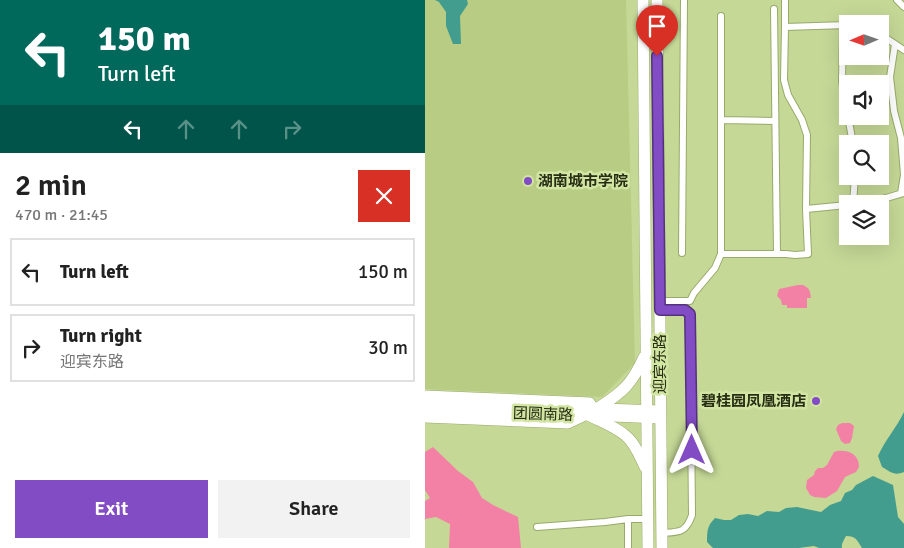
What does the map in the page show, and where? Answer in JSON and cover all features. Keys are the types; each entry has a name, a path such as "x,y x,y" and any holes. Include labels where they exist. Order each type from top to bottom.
{"highway":[{"name":"迎宾东路","path":"643,0 648,548"},
{"name":"迎宾东路","path":"657,0 662,548"},
{"path":"646,353 637,373 626,388 592,412 627,436 639,452 647,472"}],"main road":[{"path":"425,394 590,402 592,412 568,424 425,418"},
{"name":"团圆南路","path":"425,402 592,412"},
{"name":"团圆南路","path":"425,409 660,414"}],"street":[{"path":"682,253 684,0"},
{"path":"721,254 808,254 806,208 807,136 802,120 788,95 784,80 785,0"},
{"path":"897,0 904,7"},
{"path":"774,9 777,254"},
{"path":"660,306 690,301 694,292 715,268 721,254 721,16"},
{"path":"785,27 839,25"},
{"path":"889,40 904,50"},
{"path":"889,197 903,193 904,175 901,138 894,111 890,77 895,44"},
{"path":"721,120 775,121"},
{"path":"806,208 839,206"},
{"path":"660,306 685,310 690,314 691,338 692,514 689,525 679,532 662,533"},
{"path":"537,528 628,519 647,519"},
{"path":"628,519 628,548"}],"shaded area":[{"name":"湖南城市学院","path":"425,0 626,0 635,363 602,397 425,389"},
{"path":"803,285 810,292 811,298 807,298 807,308 787,308 787,305 782,305 781,300 777,296 779,289"},
{"path":"842,423 850,423 854,426 850,443 845,444 841,441 836,429"},
{"path":"433,447 458,471 473,482 482,498 518,517 521,548 449,548 450,524 436,517 425,519 425,501 430,498 425,490 425,452"},
{"path":"834,452 849,452 855,456 859,463 856,472 845,477 837,491 826,498 810,495 806,488 807,480 814,475 818,468 823,468 827,465"}],"water":[{"path":"435,0 467,0 468,4 460,16 461,44 453,44 446,26 446,12 439,2"},
{"path":"904,412 904,472 895,473 882,467 878,456"},
{"path":"873,476 893,485 898,517 904,524 904,548 862,548 854,538 849,536 846,536 842,548 819,548 814,546 799,548 713,548 707,542 708,529 715,518 731,520 739,515 758,516 767,511 779,512 786,508 797,507 821,512 830,505 841,501 845,493"}],"place":[{"name":"湖南城市学院","path":"528,181"},
{"name":"碧桂园凤凰酒店","path":"816,401"}],"route":[{"path":"657,56 660,310 685,310 690,314 692,450"}]}
